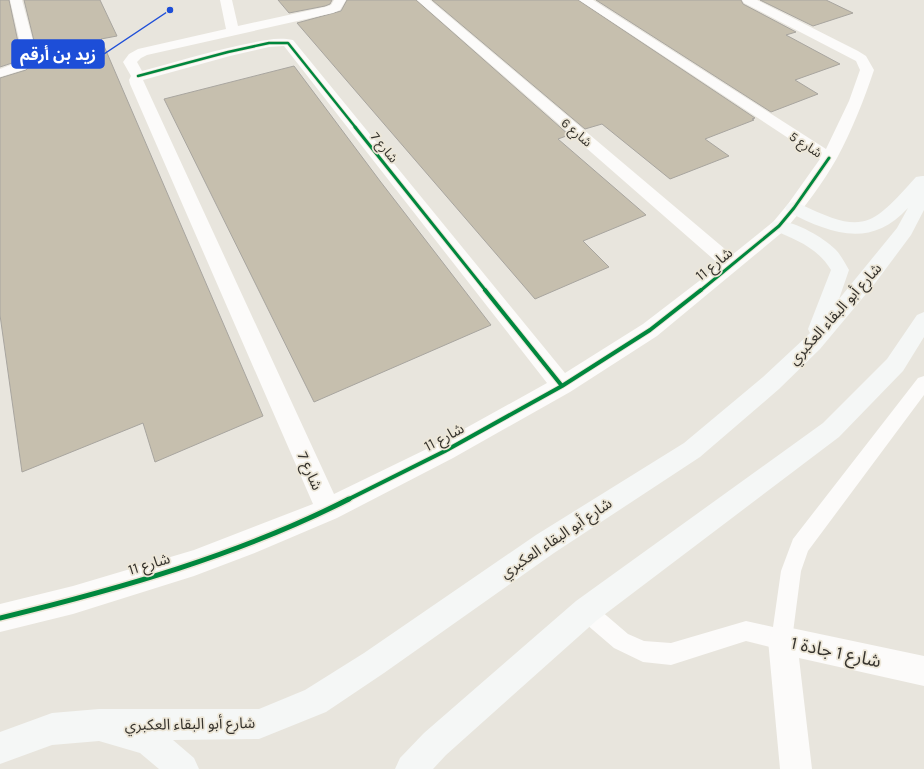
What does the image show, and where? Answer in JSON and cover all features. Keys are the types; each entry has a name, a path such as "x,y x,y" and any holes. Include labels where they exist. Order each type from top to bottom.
{"main road":[{"path":"794,208 825,223 849,229 871,226 883,221 924,179"},
{"name":"شارع أبو البقاء العكبري","path":"0,748 52,729 99,726 259,724 315,701 374,663 545,544 692,450 771,383 813,343 869,277 905,231 924,193"},
{"path":"779,226 815,242 829,252 840,270 813,343"},
{"path":"412,769 435,744 586,611 831,430 895,365 924,320"},
{"path":"99,726 150,740 183,769"}],"street":[{"path":"0,73 14,70 28,60 30,56 16,0"},
{"path":"226,0 233,31"},
{"path":"138,76 130,62 133,56 137,54 152,49 329,10 336,7 340,0"},
{"name":"شارع 6","path":"423,0 732,265"},
{"name":"شارع 5","path":"585,0 829,158 856,101 867,70 865,64 853,54 748,0"},
{"path":"218,35 228,52"},
{"name":"شارع 7","path":"328,510 137,84 138,76 228,52 277,42 283,42 291,46 562,386"},
{"name":"شارع 11","path":"0,618 73,600 194,563 248,543 328,510 445,451 562,386 650,330 779,226 794,208 829,158"},
{"name":"شارع 1 جادة 1","path":"796,769 782,640 924,671"}],"lane":[{"path":"586,611 620,641 643,651 671,654 746,631 782,640 791,571 800,546 924,384"}],"building":[{"path":"0,0 9,0 21,56 15,62 0,67"},
{"path":"24,0 100,0 117,36 101,39 263,416 155,462 143,423 22,472 0,315 0,78 26,70 38,57"},
{"path":"278,0 332,0 330,4 325,6 289,13"},
{"path":"347,0 416,0 569,135 558,139 646,215 583,241 609,267 535,299 297,23 341,11"},
{"path":"432,0 578,0 755,118 752,119 754,120 705,139 729,156 670,179 602,124 585,129"},
{"path":"596,0 741,0 743,4 796,32 786,35 840,64 795,80 818,94 771,112"},
{"path":"760,0 826,0 853,13 813,26"},
{"path":"294,66 491,325 314,402 164,99"}],"cycle path":[{"path":"138,76 228,52 269,43 288,43 562,386"},
{"path":"0,618 73,600 194,563 248,543 328,510 445,451 514,413 562,386 650,330 732,265 779,226 794,208 829,158"}],"place":[{"name":"زيد بن أرقم","path":"170,10"}]}
